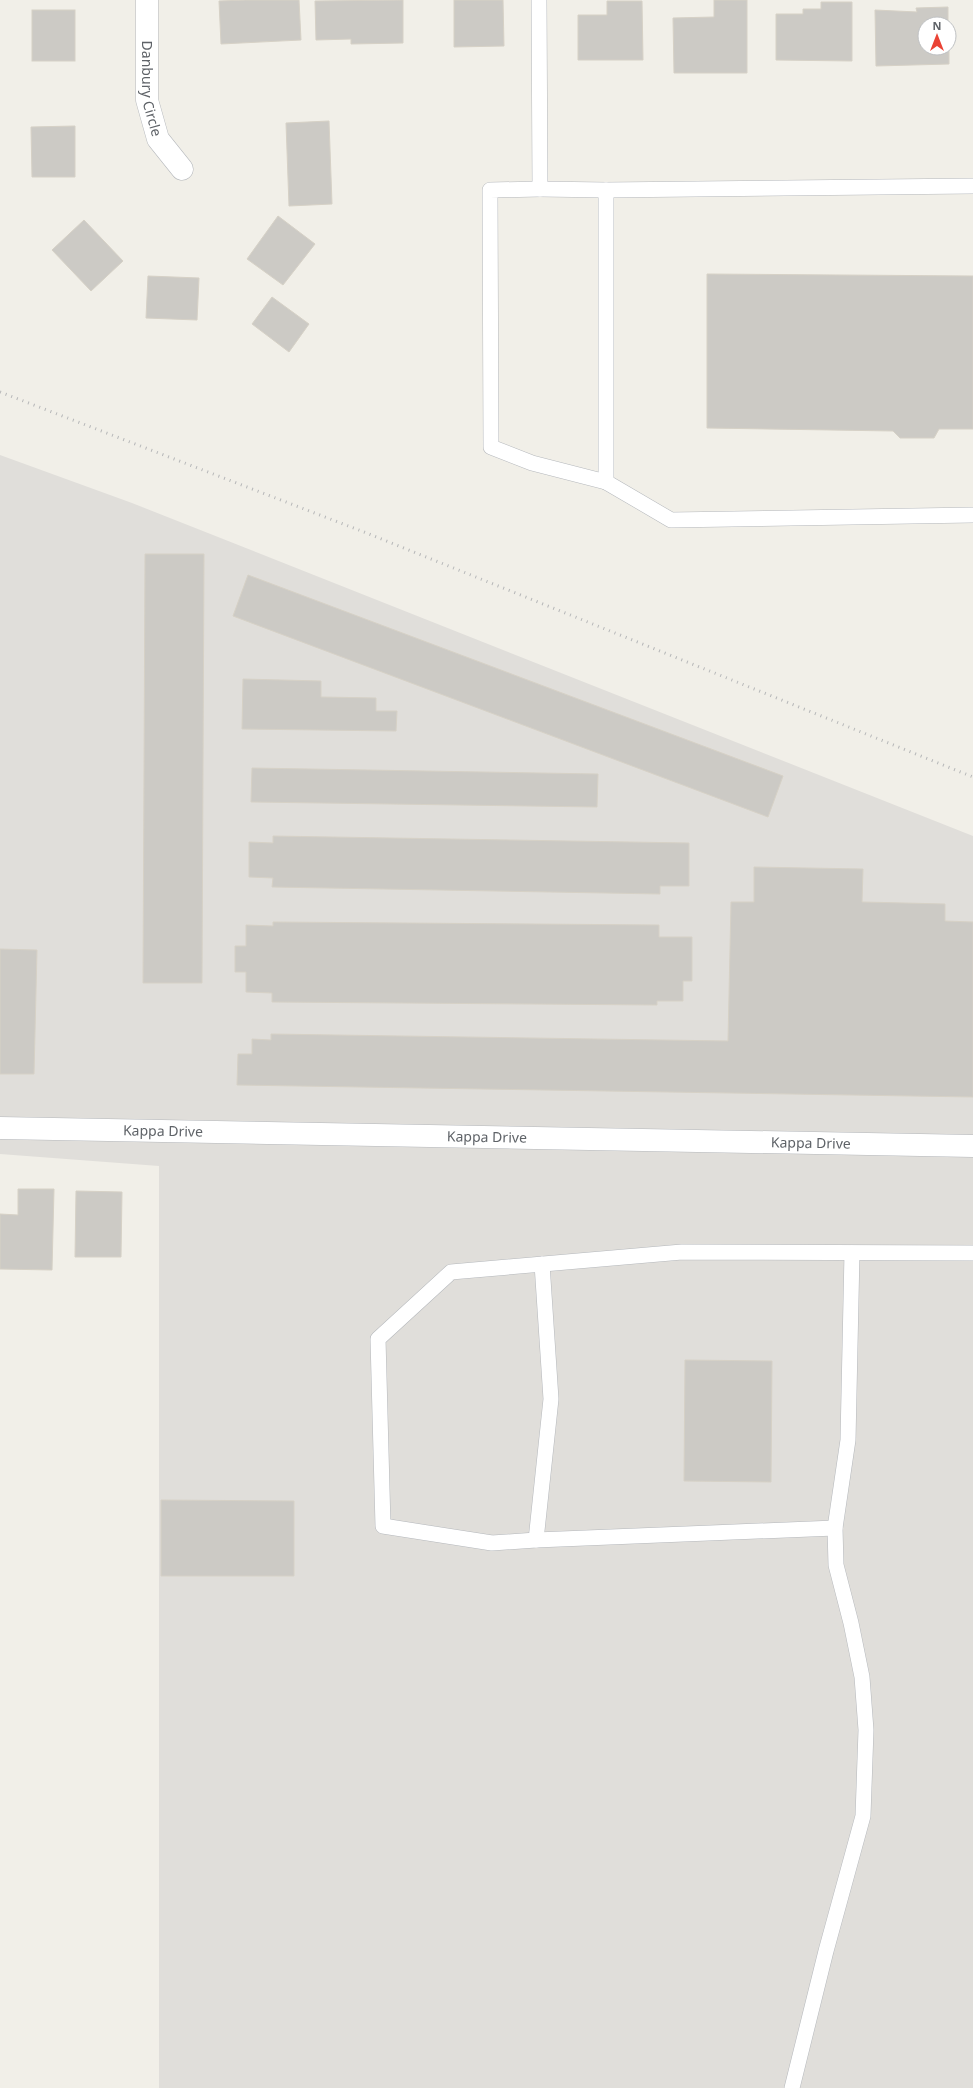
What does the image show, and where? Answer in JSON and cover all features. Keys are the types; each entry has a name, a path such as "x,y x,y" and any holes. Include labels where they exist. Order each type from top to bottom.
{"street":[{"name":"Danbury Circle","path":"146,0 146,100 158,139 182,169"},
{"name":"Kappa Drive","path":"0,1128 973,1146"}],"lane":[{"path":"539,0 540,189"},
{"path":"973,186 490,190 491,447 532,463 606,482 671,520 973,515"},
{"path":"606,190 606,482"},
{"path":"835,1528 492,1542 383,1526 378,1339 451,1272 682,1252 973,1253"},
{"path":"792,2088 826,1951 863,1816 866,1730 862,1677 836,1565 835,1528 848,1440 852,1253"},
{"path":"536,1540 551,1399 542,1264"}],"shaded area":[{"path":"0,455 132,503 973,836 973,2088 159,2088 159,1166 0,1154"}],"building":[{"path":"299,0 301,40 221,44 219,1"},
{"path":"403,0 403,43 351,44 351,39 316,40 315,1"},
{"path":"454,0 503,0 504,46 454,47"},
{"path":"714,0 747,0 747,73 674,73 673,18 714,17"},
{"path":"607,1 642,1 643,60 578,60 578,15 607,15"},
{"path":"821,2 852,2 852,61 776,60 776,14 803,14 803,9 821,9"},
{"path":"948,7 948,16 917,16 917,56 949,56 949,64 876,66 875,10 917,12 916,8"},
{"path":"32,10 75,10 75,61 32,61"},
{"path":"329,121 332,204 289,206 286,123"},
{"path":"75,126 75,177 32,177 31,127"},
{"path":"278,216 315,244 283,285 247,259"},
{"path":"84,220 123,261 91,291 52,250"},
{"path":"707,274 973,276 973,429 939,429 934,438 900,438 893,431 707,428"},
{"path":"148,276 199,278 197,320 146,318"},
{"path":"272,297 309,324 289,352 252,324"},
{"path":"145,554 204,554 202,983 143,983"},
{"path":"248,575 783,776 768,817 233,616"},
{"path":"243,679 321,681 321,697 376,698 376,711 397,711 396,731 242,729"},
{"path":"252,768 598,774 597,807 251,802"},
{"path":"273,836 689,843 689,886 660,886 660,894 272,887 273,878 249,877 249,842 273,843"},
{"path":"754,867 863,869 862,902 945,904 945,921 973,922 973,1097 237,1085 238,1054 252,1054 252,1039 271,1040 271,1034 728,1041 731,902 754,902"},
{"path":"273,922 659,925 659,937 692,937 692,981 683,981 683,1001 657,1001 657,1005 272,1002 272,993 246,992 246,972 235,972 235,946 246,946 246,925 273,926"},
{"path":"0,949 37,950 34,1074 0,1074"},
{"path":"18,1189 54,1189 52,1270 0,1269 0,1214 18,1215"},
{"path":"76,1191 122,1192 121,1257 75,1257"},
{"path":"685,1360 772,1361 771,1482 684,1481"},
{"path":"161,1500 294,1501 294,1576 161,1576"}],"railway":[{"path":"0,392 364,532 973,777"}]}
